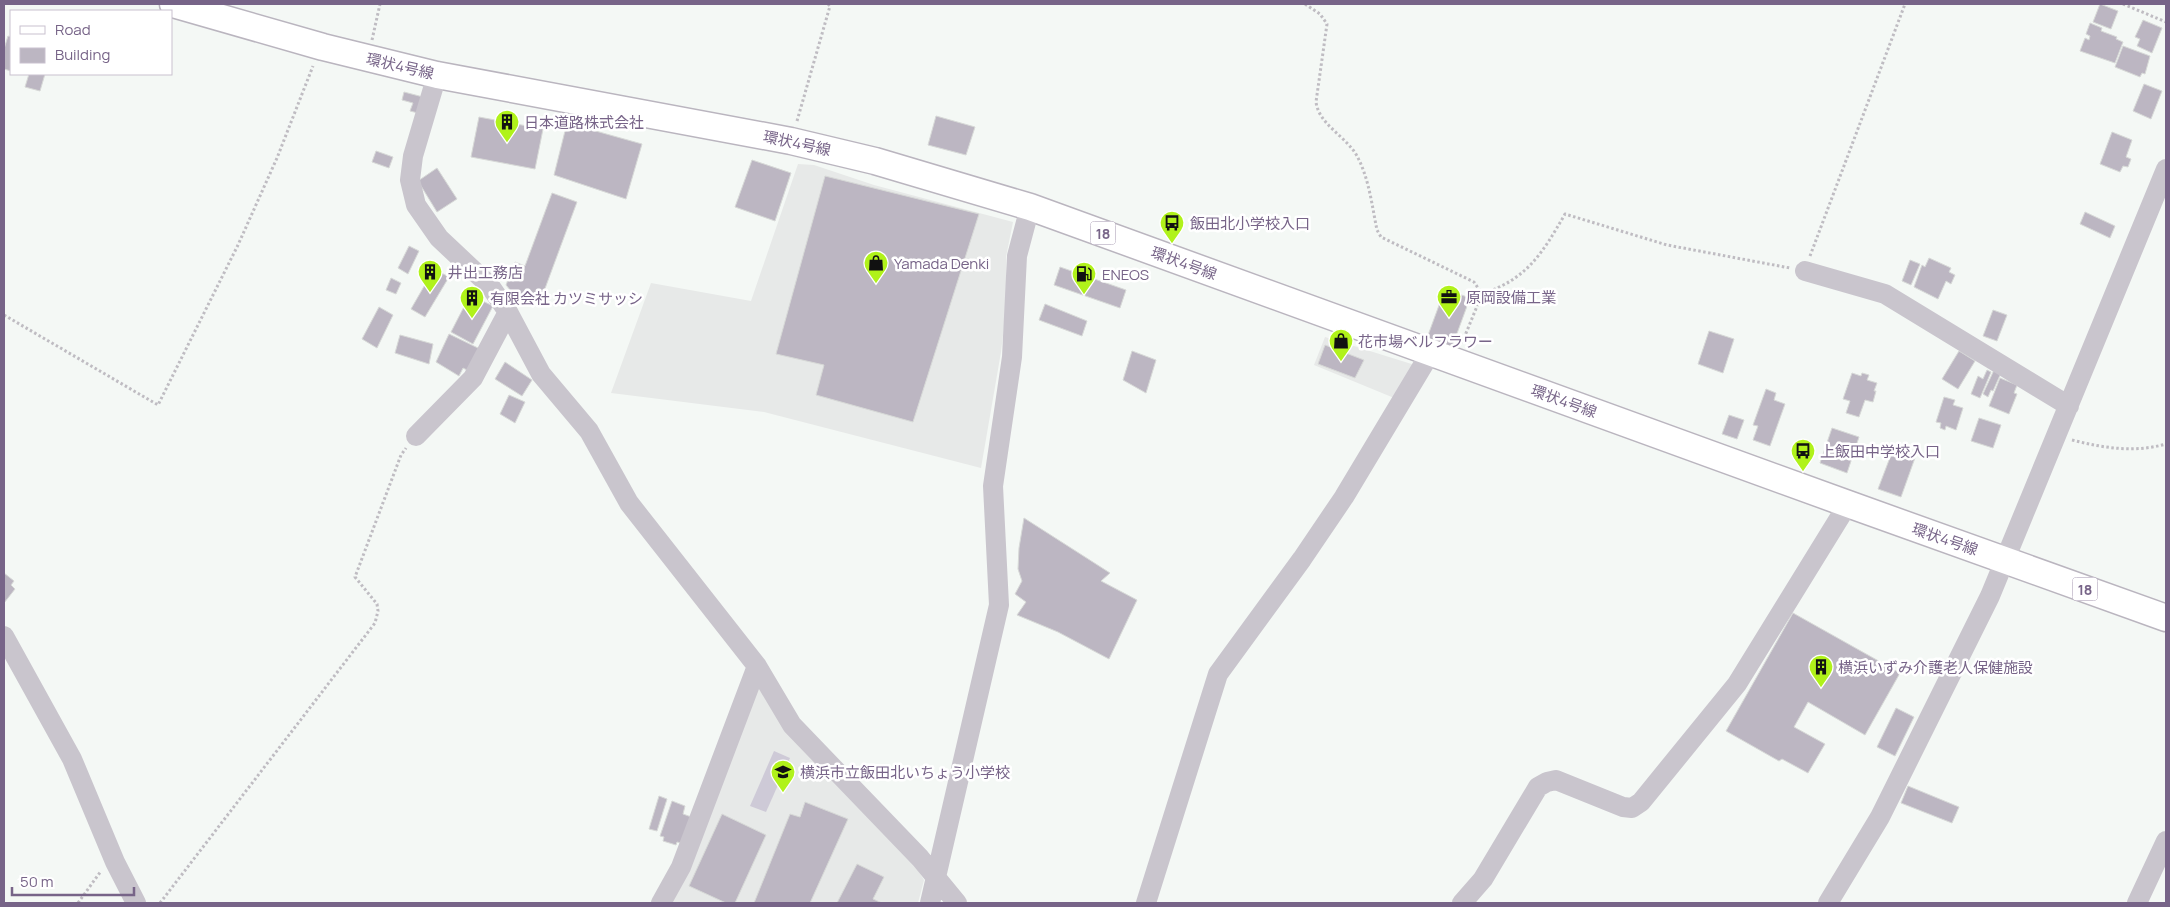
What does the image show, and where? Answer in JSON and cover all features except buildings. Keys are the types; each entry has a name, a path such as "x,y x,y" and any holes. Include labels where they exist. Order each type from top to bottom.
{"main road":[{"name":"環状4号線","path":"173,4 323,47 437,75 791,141 874,161 1030,206 2166,618"}],"street":[{"path":"437,75 413,156 410,180 416,205 439,238 490,286 508,312 541,374 588,431 629,503 757,666 792,725 936,878 957,903"},
{"path":"1828,903 1880,817 1990,596 2166,169"},
{"path":"930,903 999,605 993,486 1012,357 1017,256 1030,206"},
{"path":"1805,271 1885,294 2069,406"},
{"path":"416,436 473,378 508,312"},
{"path":"1146,903 1218,674 1302,559 1443,356"},
{"path":"1462,903 1483,879 1538,787 1546,782 1556,780 1623,807 1632,808 1641,802 1737,684 1848,504"},
{"path":"4,636 72,759 115,862 136,903"},
{"path":"661,903 681,867 757,666"},
{"path":"2137,903 2166,840"}],"path":[{"path":"367,58 380,4"},
{"path":"791,141 830,6 828,4"},
{"path":"1305,4 1320,14 1328,24 1316,102 1317,111 1356,156 1366,179 1377,230 1381,237 1474,282 1482,294"},
{"path":"1443,356 1482,294 1502,287 1522,274 1546,246 1565,214 1666,245 1805,271 1905,4"},
{"path":"2123,4 2166,22"},
{"path":"4,315 158,405 238,245 277,158 323,47"},
{"path":"2057,432 2063,438 2111,448 2137,450 2166,444"},
{"path":"160,903 375,623 378,611 377,604 355,577 401,455 416,436"},
{"path":"78,903 103,869 115,862"}],"shaded area":[{"path":"798,164 814,165 874,185 1013,222 1006,257 1006,310 1001,352 981,468 764,412 611,393 651,283 751,301"},
{"path":"1325,337 1418,366 1399,400 1314,365"},
{"name":"横浜市立飯田北いちょう小学校","path":"760,688 910,857 924,880 918,903 666,903 753,691"},
{"path":"774,751 790,758 766,812 750,806"}],"place":[{"name":"日本道路株式会社","path":"507,143"},
{"name":"飯田北小学校入口","path":"1172,244"},
{"name":"Yamada Denki","path":"876,284"},
{"name":"井出工務店","path":"430,293"},
{"name":"ENEOS","path":"1084,295"},
{"name":"原岡設備工業","path":"1449,318"},
{"name":"有限会社 カツミサッシ","path":"472,319"},
{"name":"花市場ベルフラワー","path":"1341,362"},
{"name":"上飯田中学校入口","path":"1803,472"},
{"name":"横浜いずみ介護老人保健施設","path":"1821,688"},
{"name":"横浜市立飯田北いちょう小学校","path":"783,793"}]}
